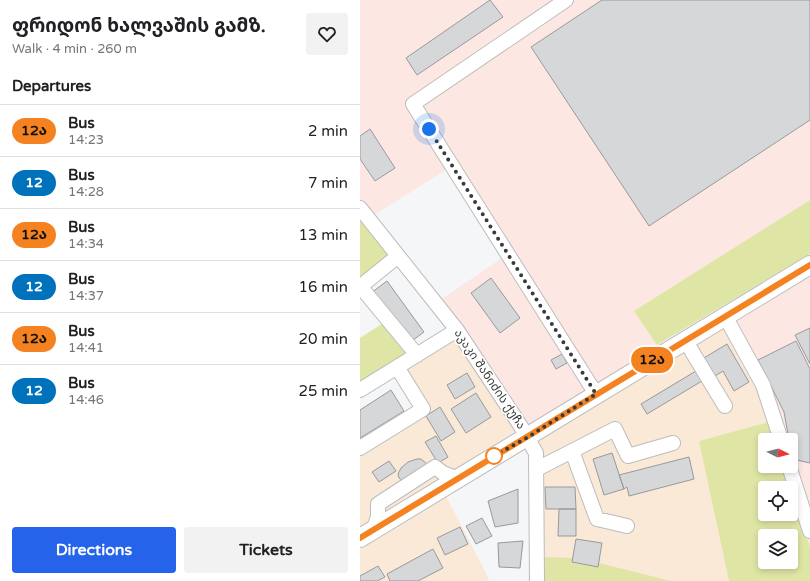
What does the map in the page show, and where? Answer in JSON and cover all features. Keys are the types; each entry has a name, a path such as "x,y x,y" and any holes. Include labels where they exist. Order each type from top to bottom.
{"main road":[{"path":"367,533 456,478 528,437 725,316 809,268"}],"street":[{"path":"566,0 414,104 596,394"},
{"name":"აკაკი შანიძის ქუჩა","path":"363,217 398,256 457,330 528,437 536,453 536,581"},
{"path":"398,256 360,286 417,355"},
{"path":"725,316 763,385 779,433"},
{"path":"360,390 457,330"},
{"path":"685,340 726,406"},
{"path":"360,448 423,409 397,367"},
{"path":"537,469 615,429 628,456 673,443"},
{"path":"572,451 597,519 627,526"},
{"path":"791,473 810,531"}],"shaded area":[{"path":"360,0 810,0 810,200 635,311 657,345 530,427 520,425 436,303 508,254 452,166 368,219 360,208"},
{"path":"810,277 810,547 798,510 798,481 791,481 791,473 798,473 798,433 773,433 760,393 732,323"},
{"path":"725,325 760,393 769,422 700,441 729,581 671,581 538,557 536,453 539,438"},
{"path":"457,330 520,425 513,433 360,529 360,448 422,409 397,367"},
{"path":"445,494 489,579 486,581 360,581 360,546"}],"green space":[{"path":"810,200 810,254 657,345 634,311"},
{"path":"360,208 395,253 360,278"},
{"path":"388,320 417,355 360,390 360,338"},
{"path":"769,422 773,433 758,433 758,473 786,473 788,481 758,481 758,521 798,521 798,510 810,547 810,581 729,581 699,441"},
{"path":"538,557 579,558 671,581 537,581"}],"building":[{"path":"490,0 503,17 417,75 406,58"},
{"path":"602,0 810,0 810,120 649,226 531,47"},
{"path":"370,129 395,168 375,181 360,159 360,136"},
{"path":"491,278 520,318 500,333 471,293"},
{"path":"387,281 424,332 409,343 371,293"},
{"path":"810,328 810,364 795,335"},
{"path":"796,341 810,369 810,463 798,460 798,433 788,433 784,412 758,360"},
{"path":"727,344 749,382 734,391 723,371 715,376 704,358"},
{"path":"562,354 567,363 556,369 551,360"},
{"path":"696,371 702,381 647,414 641,404"},
{"path":"467,373 475,387 455,399 447,385"},
{"path":"391,390 404,411 360,438 360,410"},
{"path":"476,393 491,417 466,433 451,409"},
{"path":"440,407 455,432 441,441 426,416"},
{"path":"436,436 448,457 438,463 425,442"},
{"path":"612,453 624,489 604,495 593,459"},
{"path":"689,457 694,479 629,496 627,487 624,489 619,475"},
{"path":"421,459 427,464 403,481 399,478 398,474 401,468 408,462"},
{"path":"389,461 396,471 379,482 372,472"},
{"path":"545,487 575,487 576,509 546,509"},
{"path":"518,489 518,523 495,527 488,501"},
{"path":"559,509 576,509 576,536 558,536"},
{"path":"482,518 492,536 476,544 466,526"},
{"path":"460,527 468,544 445,555 437,538"},
{"path":"576,539 602,543 598,567 572,562"},
{"path":"523,541 520,568 499,567 498,543"},
{"path":"433,549 443,568 418,581 390,581 387,574"},
{"path":"378,566 385,577 377,581 360,581 360,576"}],"bus line":[{"name":"12ა","path":"360,538 456,478 528,437 596,394 810,265"}],"route":[{"path":"429,129 596,394 528,437 494,456"}]}
